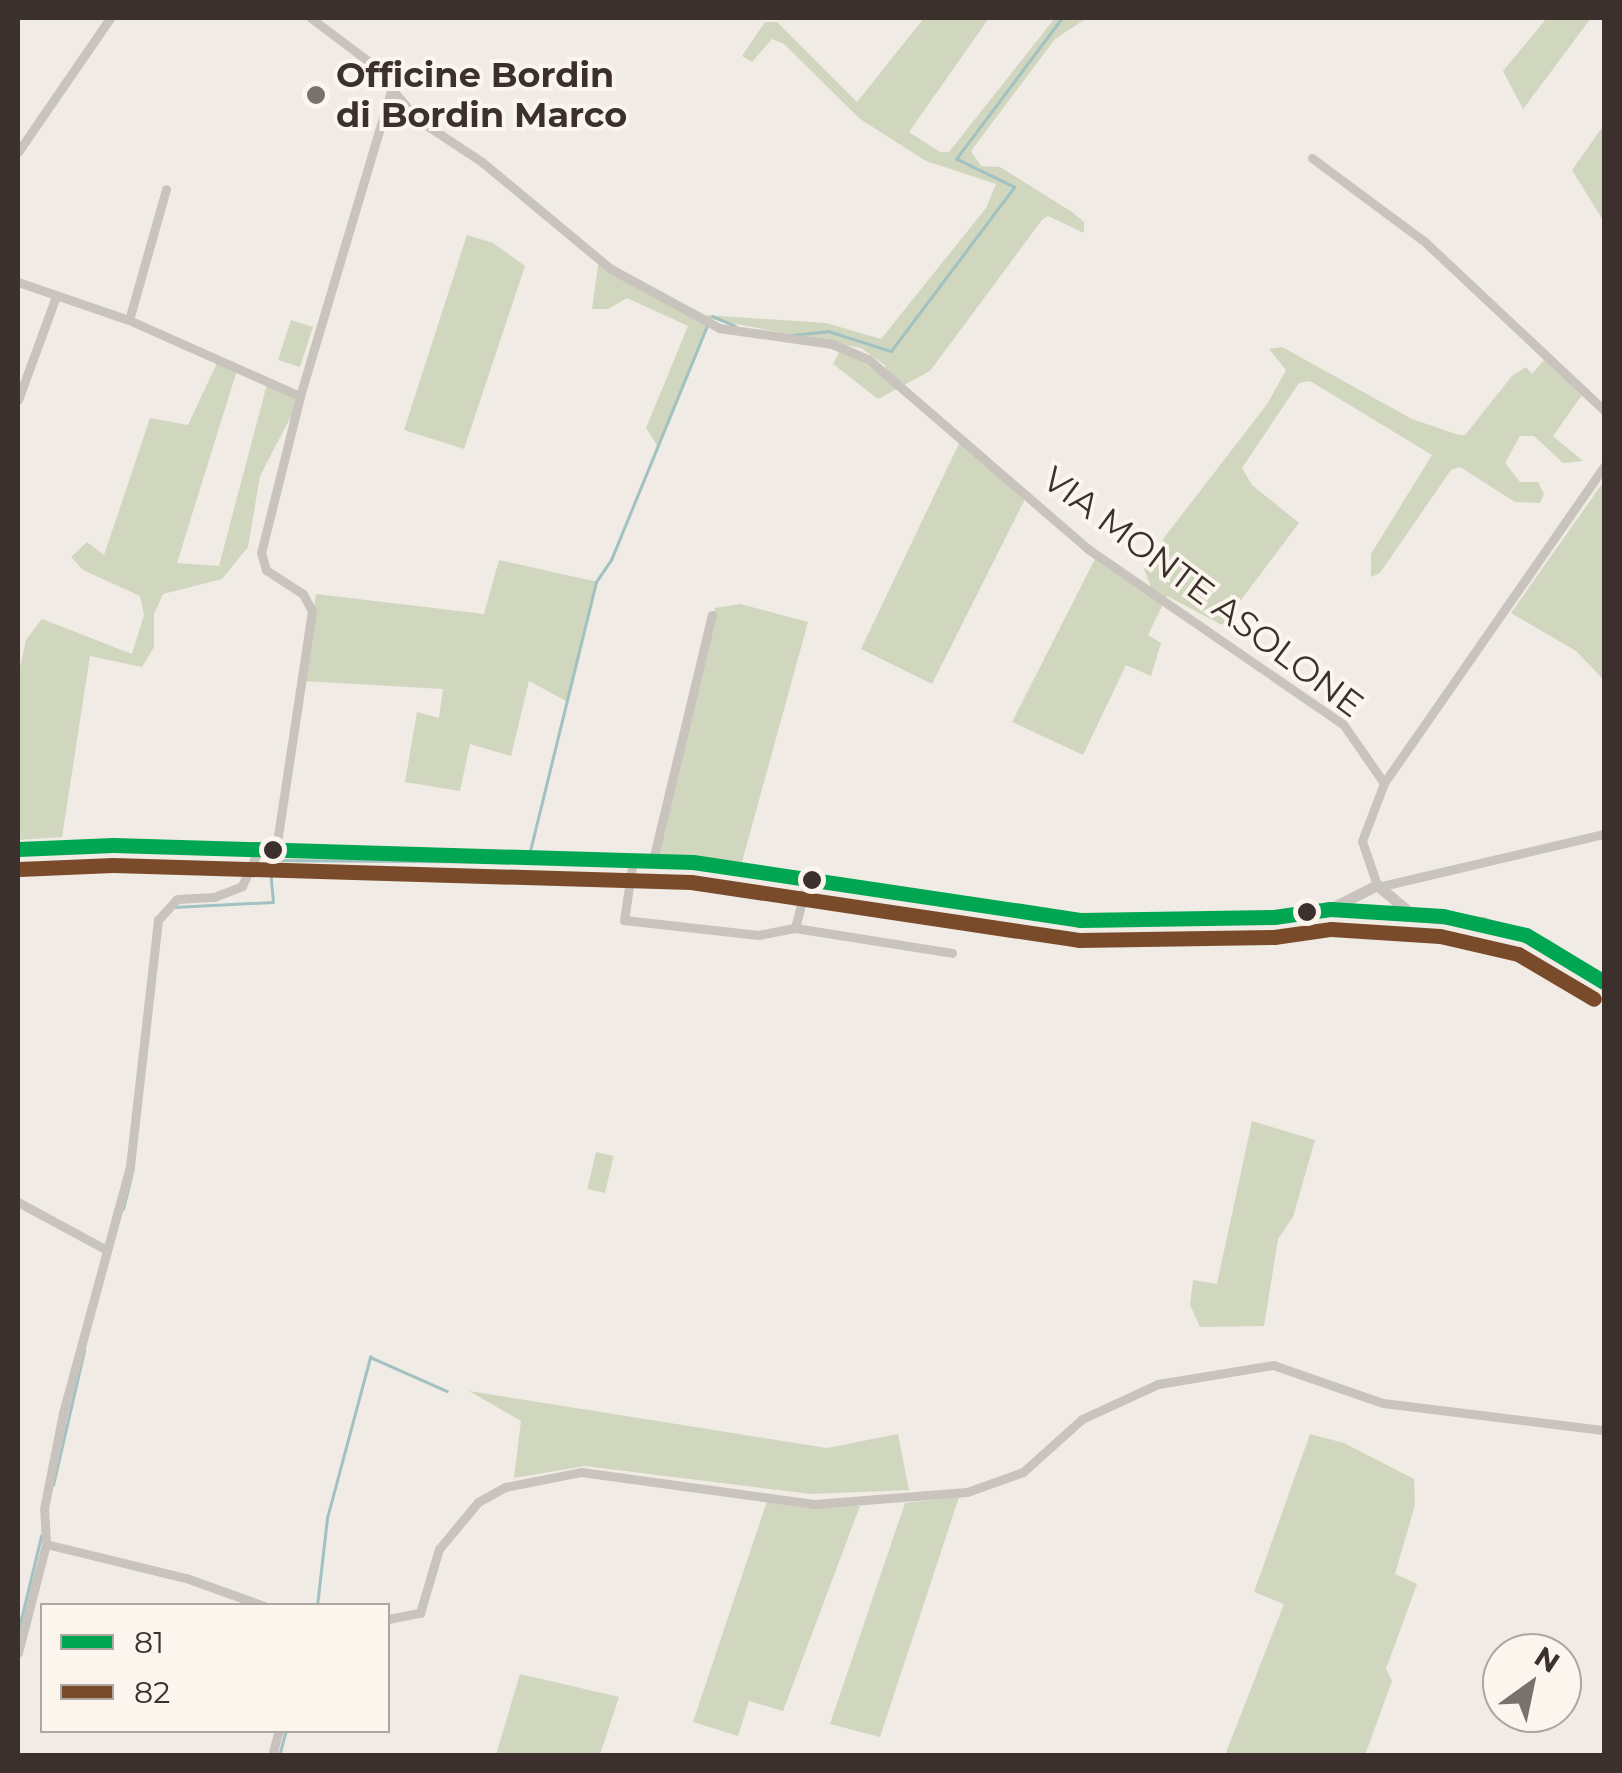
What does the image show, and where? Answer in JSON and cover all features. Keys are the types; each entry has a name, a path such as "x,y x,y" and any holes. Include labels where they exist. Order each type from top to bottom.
{"street":[{"path":"18,152 110,18"},
{"path":"276,849 312,611 303,594 266,570 261,553 300,396 391,91 368,61 311,18"},
{"name":"VIA MONTE ASOLONE","path":"391,91 417,119 491,170 581,248 719,328 832,344 868,360 1088,549 1343,724 1384,783"},
{"path":"1312,158 1425,242 1604,410"},
{"path":"129,320 166,189"},
{"path":"18,282 129,320 300,396"},
{"path":"18,400 56,296"},
{"path":"1604,466 1384,783 1362,842 1379,894 1414,916 1503,928 1568,956 1604,982"},
{"path":"653,860 712,615"},
{"path":"18,849 276,849 653,860 808,878 1080,920 1274,917 1330,909 1379,894 1400,880 1604,834"},
{"path":"18,1653 46,1544 41,1532 59,1433 130,1166 158,920 177,899 214,897 242,886 259,849"},
{"path":"633,860 624,920 758,935 795,928 952,953"},
{"path":"795,928 808,878"},
{"path":"1367,913 1379,894"},
{"path":"1367,913 1379,894"},
{"path":"1330,909 1367,913"},
{"path":"18,1202 105,1249"},
{"path":"390,1619 420,1613 440,1549 478,1502 505,1487 580,1472 814,1504 967,1492 1023,1472 1082,1419 1158,1384 1273,1365 1382,1403 1604,1430"},
{"path":"46,1544 186,1578 256,1603"}],"green space":[{"path":"924,18 989,18 909,132 940,152 949,152 1055,18 1087,18 1055,39 971,151 981,166 1000,167 1072,212 1084,222 1084,233 1048,216 1042,220 930,371 878,399 833,364 841,349 883,375 886,366 861,348 710,319 658,447 646,428 688,326 627,298 608,309 592,309 599,258 705,315 826,323 881,339 986,208 996,184 926,161 860,119 784,44 772,39 752,62 742,56 765,22 777,22 857,102"},
{"path":"1547,18 1591,18 1523,109 1503,71"},
{"path":"1604,125 1604,222 1572,170"},
{"path":"467,235 493,243 525,266 464,449 404,430"},
{"path":"291,320 313,327 300,367 278,360"},
{"path":"1282,347 1412,419 1459,435 1465,435 1512,376 1526,367 1532,374 1544,360 1582,395 1553,436 1583,461 1563,463 1534,436 1520,436 1505,463 1520,482 1538,482 1544,494 1540,503 1515,502 1460,467 1451,470 1380,573 1371,577 1371,554 1432,455 1310,381 1299,383 1242,468 1252,485 1299,523 1222,625 1167,596 1148,635 1161,643 1151,676 1126,665 1083,755 1012,722 1097,555 1151,587 1144,569 1153,552 1268,403 1286,370 1269,349"},
{"path":"217,363 237,370 177,563 219,566 267,384 299,401 260,476 248,547 222,579 163,594 154,614 154,647 142,667 90,656 62,837 18,840 18,676 26,640 42,619 132,654 144,615 140,596 83,570 71,557 87,542 104,555 150,418 188,425"},
{"path":"963,435 1028,493 932,684 861,649"},
{"path":"1604,481 1604,680 1576,651 1511,613"},
{"path":"499,560 598,582 568,702 529,681 511,756 470,744 460,791 405,782 417,712 439,718 443,689 302,681 316,594 484,614"},
{"path":"740,604 808,622 742,862 659,855 715,608"},
{"path":"1252,1121 1315,1140 1293,1217 1278,1239 1264,1326 1200,1327 1190,1305 1193,1280 1217,1284"},
{"path":"596,1152 614,1156 605,1193 587,1189"},
{"path":"469,1391 827,1448 898,1434 909,1490 811,1494 585,1466 514,1478 521,1421"},
{"path":"1310,1434 1344,1443 1414,1479 1415,1505 1395,1574 1417,1584 1386,1669 1392,1681 1365,1755 1225,1755 1284,1604 1254,1592"},
{"path":"959,1497 880,1737 830,1724 905,1503"},
{"path":"767,1501 860,1506 783,1711 749,1701 738,1736 693,1722"},
{"path":"520,1674 619,1697 600,1755 496,1755"}],"waterway":[{"path":"792,335 828,331 891,351 1014,187 956,159 1062,18"},
{"path":"712,316 735,326"},
{"path":"529,855 596,582 611,560 706,328"},
{"path":"174,907 273,902 269,860 527,862"},
{"path":"123,1209 133,1168"},
{"path":"53,1485 84,1351"},
{"path":"317,1603 327,1518 370,1357 447,1391"},
{"path":"18,1632 41,1536"},
{"path":"279,1756 285,1733"}],"transit line":[{"name":"81","path":"18,849 113,845 693,862 1080,920 1274,917 1330,909 1443,916 1526,935 1604,982"},
{"name":"82","path":"19,869 113,865 691,882 1079,940 1274,937 1331,929 1440,936 1518,954 1594,999"}],"place":[{"name":"Officine Bordin di Bordin Marco","path":"316,95"}]}
